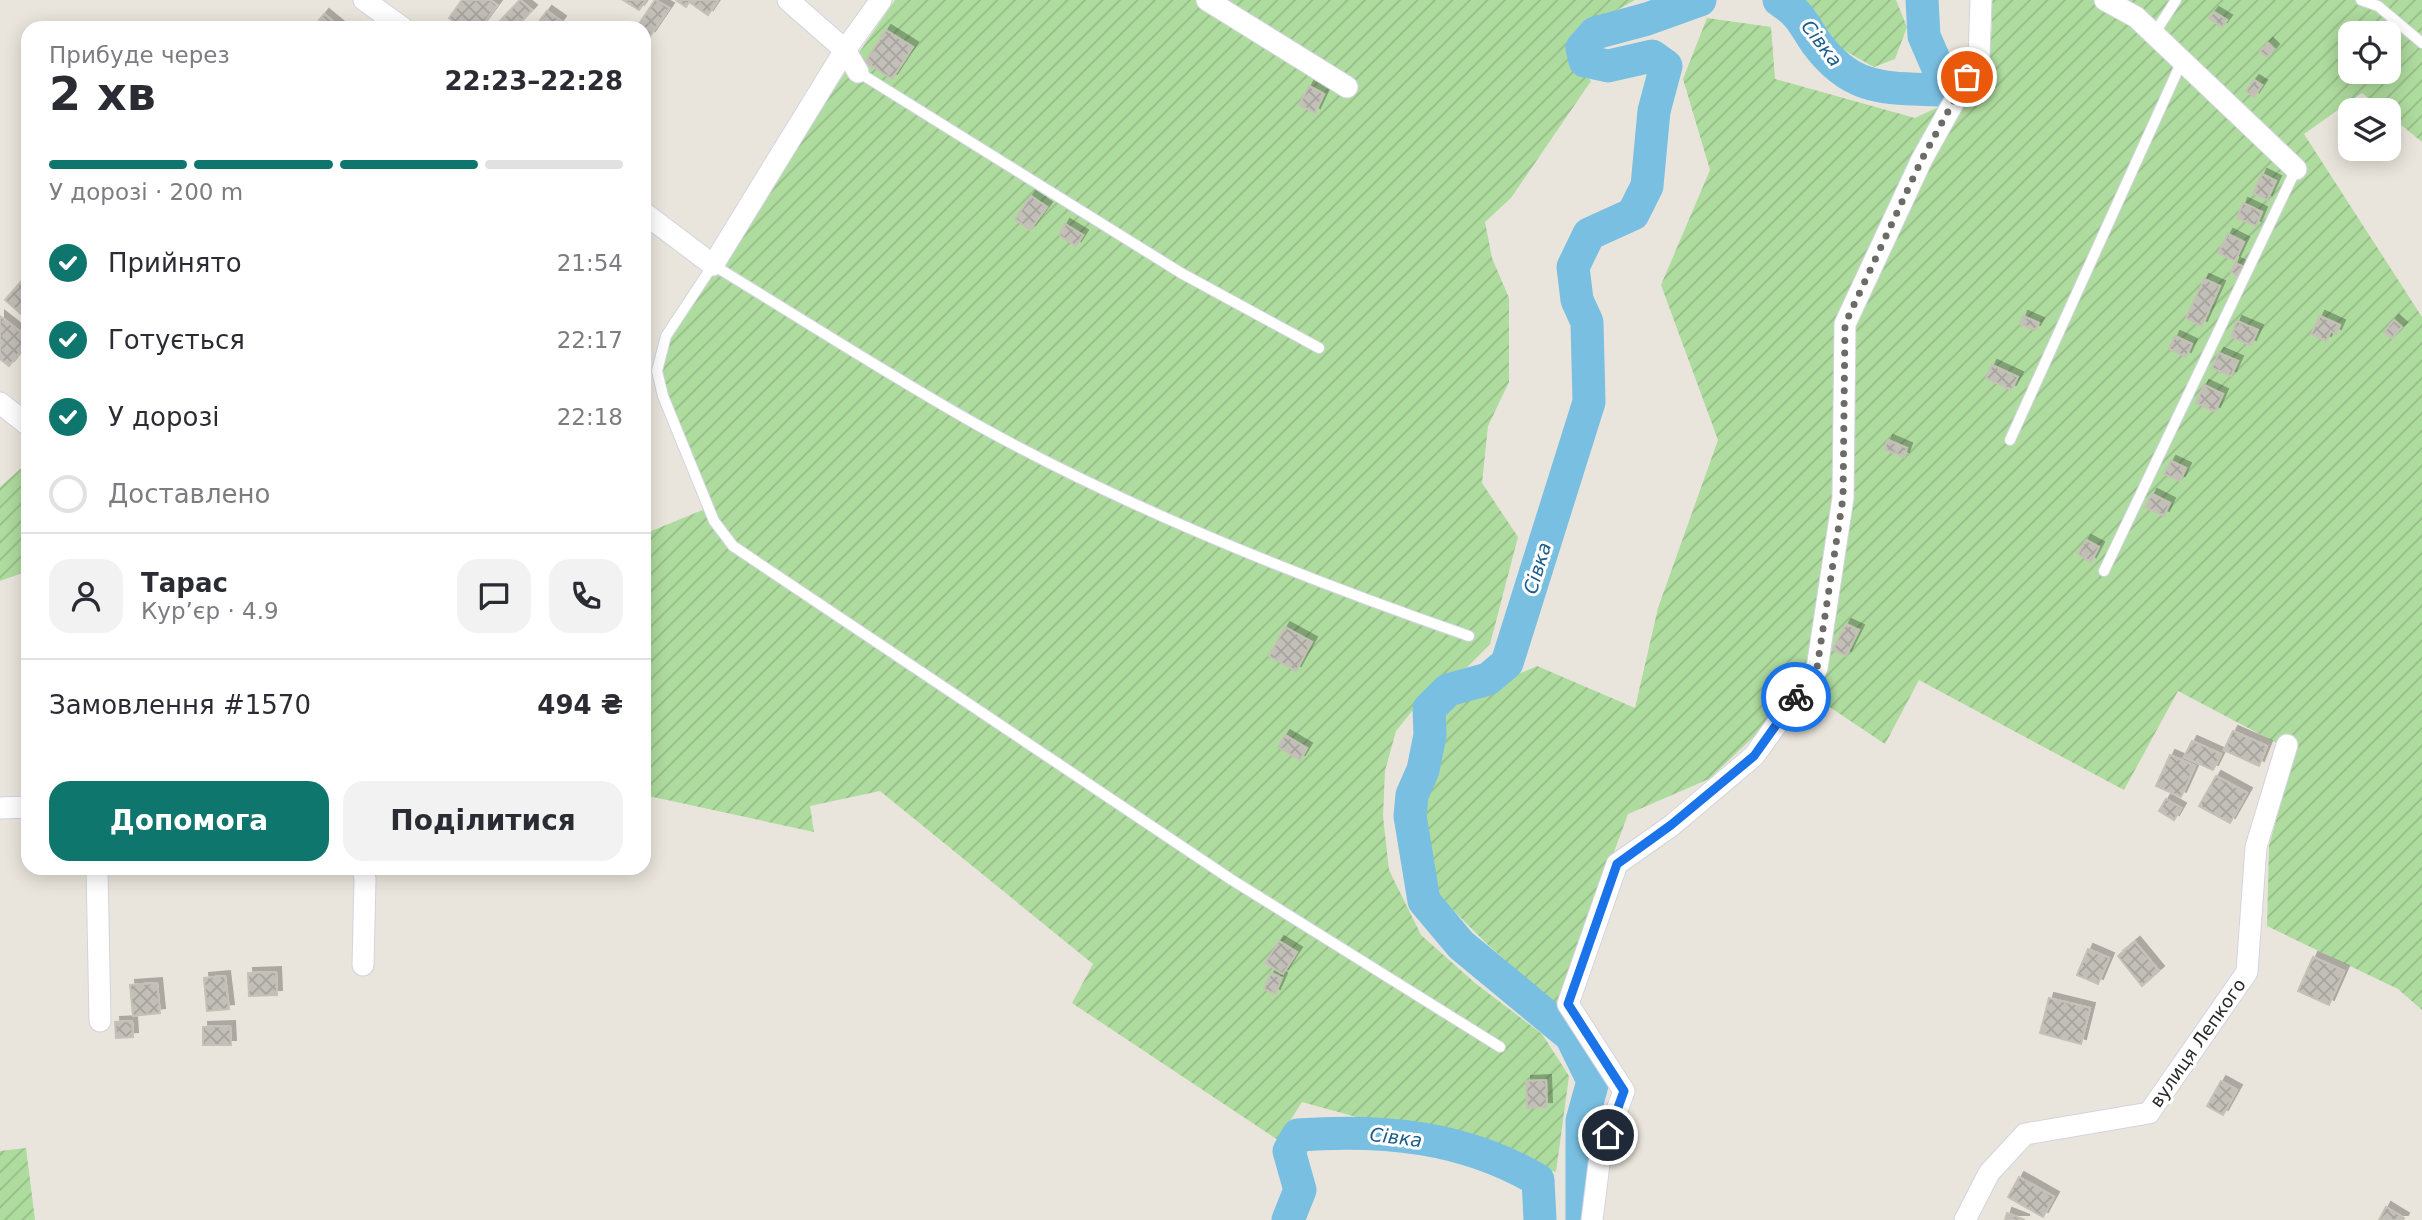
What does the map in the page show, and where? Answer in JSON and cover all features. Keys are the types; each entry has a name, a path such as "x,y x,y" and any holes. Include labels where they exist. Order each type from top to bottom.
{"street":[{"path":"364,0 393,21"},
{"path":"788,0 845,50 858,72"},
{"path":"651,218 713,265 845,50 881,0"},
{"path":"1207,0 1347,87"},
{"path":"1592,1220 1600,1156 1624,1091 1568,1004 1617,864 1671,825 1754,756 1817,668 1843,498 1845,324 1922,159 1979,57 1981,0"},
{"path":"2105,0 2136,17 2297,169"},
{"path":"0,403 21,420"},
{"name":"вулиця Лепкого","path":"1965,1220 1989,1173 2025,1134 2150,1114 2247,972 2256,847 2287,745"},
{"path":"0,808 21,807"},
{"path":"97,875 100,1021"},
{"path":"363,965 364,875"}],"lane":[{"path":"2154,34 2176,0"},
{"path":"2361,0 2378,6 2422,43"},
{"path":"2010,440 2182,61"},
{"path":"858,72 1181,273 1319,348"},
{"path":"2104,571 2297,169"},
{"path":"1469,636 1305,578 1101,488 981,427 713,265 666,336 657,371 663,396 714,521 733,546 1232,880 1500,1047"}],"green space":[{"path":"895,0 1635,0 1578,32 1568,56 1591,81 1511,198 1485,222 1492,258 1509,298 1509,382 1488,426 1482,483 1518,537 1490,644 1467,667 1429,690 1396,731 1385,771 1383,816 1389,870 1421,935 1475,983 1542,1034 1569,1076 1556,1172 1302,1102 1278,1140 1072,1003 1093,964 880,791 810,806 814,832 651,797 651,531 710,507 658,383 658,353 713,265"},
{"path":"1804,0 1896,0 1907,27 1895,59 1874,67 1836,46"},
{"path":"1991,0 2422,0 2422,142 2401,125 2401,98 2368,98 2362,93 2355,98 2338,98 2338,110 2304,134 2422,317 2422,1010 2398,989 2267,926 2269,846 2293,759 2290,750 2178,691 2124,790 1919,680 1885,744 1795,684 1764,727 1709,779 1628,814 1557,1007 1486,943 1432,889 1423,795 1447,705 1537,666 1635,708 1658,608 1718,440 1661,285 1710,170 1683,79 1707,18 1771,27 1775,79 1915,118 1985,85 1992,26"},
{"path":"21,468 21,574 0,581 0,487"},
{"path":"26,1148 35,1220 0,1220 0,1151"}],"building":[{"path":"462,0 490,0 497,5 485,21 453,21 449,18"},
{"path":"520,0 532,10 522,21 500,21"},
{"path":"623,0 646,0 639,10"},
{"path":"655,0 669,8 651,35 651,21 641,21"},
{"path":"676,0 718,0 708,15 689,2 686,7"},
{"path":"547,11 561,21 539,21"},
{"path":"2214,12 2227,20 2222,27 2209,18"},
{"path":"324,14 332,21 318,21"},
{"path":"886,30 913,47 892,79 865,62"},
{"path":"2268,43 2274,49 2267,57 2260,51"},
{"path":"2254,80 2262,85 2254,97 2246,91"},
{"path":"1309,86 1324,94 1315,113 1299,105"},
{"path":"2262,174 2276,181 2267,200 2253,193"},
{"path":"1031,196 1047,207 1030,230 1015,219"},
{"path":"2243,203 2262,212 2256,226 2237,218"},
{"path":"1065,224 1083,235 1076,246 1059,235"},
{"path":"2228,234 2244,242 2235,261 2218,253"},
{"path":"2235,263 2242,266 2238,276 2231,272"},
{"path":"2204,279 2220,286 2202,326 2186,318"},
{"path":"21,282 21,314 5,300"},
{"path":"0,316 21,332 21,350 9,366 0,359"},
{"path":"2023,316 2039,323 2035,330 2020,324"},
{"path":"2320,316 2340,325 2336,334 2331,331 2326,341 2311,334"},
{"path":"2394,320 2402,327 2392,338 2384,332"},
{"path":"2237,321 2258,330 2251,345 2231,337"},
{"path":"2175,336 2192,344 2186,357 2169,349"},
{"path":"2219,353 2238,361 2231,376 2212,368"},
{"path":"1992,365 2018,377 2011,390 1986,378"},
{"path":"2204,385 2223,394 2215,412 2196,403"},
{"path":"1888,440 1907,448 1904,457 1884,449"},
{"path":"2171,461 2186,468 2180,481 2164,474"},
{"path":"2152,494 2170,503 2164,516 2145,507"},
{"path":"2086,540 2099,547 2091,562 2078,554"},
{"path":"1846,624 1859,630 1846,656 1833,649"},
{"path":"1285,627 1312,642 1296,671 1269,656"},
{"path":"2233,731 2267,746 2259,766 2224,750"},
{"path":"1285,735 1307,748 1300,760 1278,747"},
{"path":"2192,741 2221,754 2213,770 2184,757"},
{"path":"2170,755 2195,766 2181,797 2156,786"},
{"path":"2216,776 2247,793 2230,823 2199,806"},
{"path":"2166,799 2181,808 2174,820 2159,811"},
{"path":"1279,941 1297,952 1283,974 1265,963"},
{"path":"2135,942 2159,971 2142,986 2118,956"},
{"path":"2088,949 2109,958 2098,984 2077,975"},
{"path":"2313,957 2344,971 2329,1005 2298,991"},
{"path":"276,972 277,995 249,996 248,973"},
{"path":"1271,973 1282,978 1275,994 1264,989"},
{"path":"225,976 229,1009 207,1011 204,978"},
{"path":"157,983 160,1013 133,1016 130,985"},
{"path":"2049,998 2090,1008 2081,1044 2040,1033"},
{"path":"132,1021 133,1037 116,1038 115,1022"},
{"path":"230,1026 231,1045 203,1045 203,1027"},
{"path":"1546,1080 1547,1107 1527,1108 1526,1081"},
{"path":"2221,1081 2237,1090 2223,1115 2207,1106"},
{"path":"2019,1177 2054,1197 2043,1217 2008,1197"},
{"path":"2386,1207 2404,1218 2403,1220 2379,1220"},
{"path":"2007,1213 2025,1220 2005,1220"}],"waterway":[{"name":"Сівка","path":"1582,1220 1582,1121 1593,1081 1571,1036 1461,945 1424,901 1410,816 1412,795 1423,770 1430,735 1429,709 1448,690 1488,679 1507,663 1589,402 1587,322 1577,300 1573,267 1589,234 1633,214 1647,186 1654,111 1666,66 1652,56 1608,66 1585,61 1582,48 1595,33 1647,19 1700,0"},
{"name":"Сівка","path":"1779,0 1798,15 1830,59 1857,79 1885,87 1937,90 1943,80 1924,36 1922,0"},
{"name":"Сівка","path":"1288,1220 1300,1190 1289,1151 1298,1135 1329,1133 1421,1139 1451,1145 1510,1165 1538,1180 1540,1220"}],"way so far":[{"path":"1796,697 1817,668 1843,498 1845,324 1922,159 1967,77"}],"route":[{"path":"1608,1135 1624,1091 1568,1004 1617,864 1671,825 1754,756 1796,697"}]}
